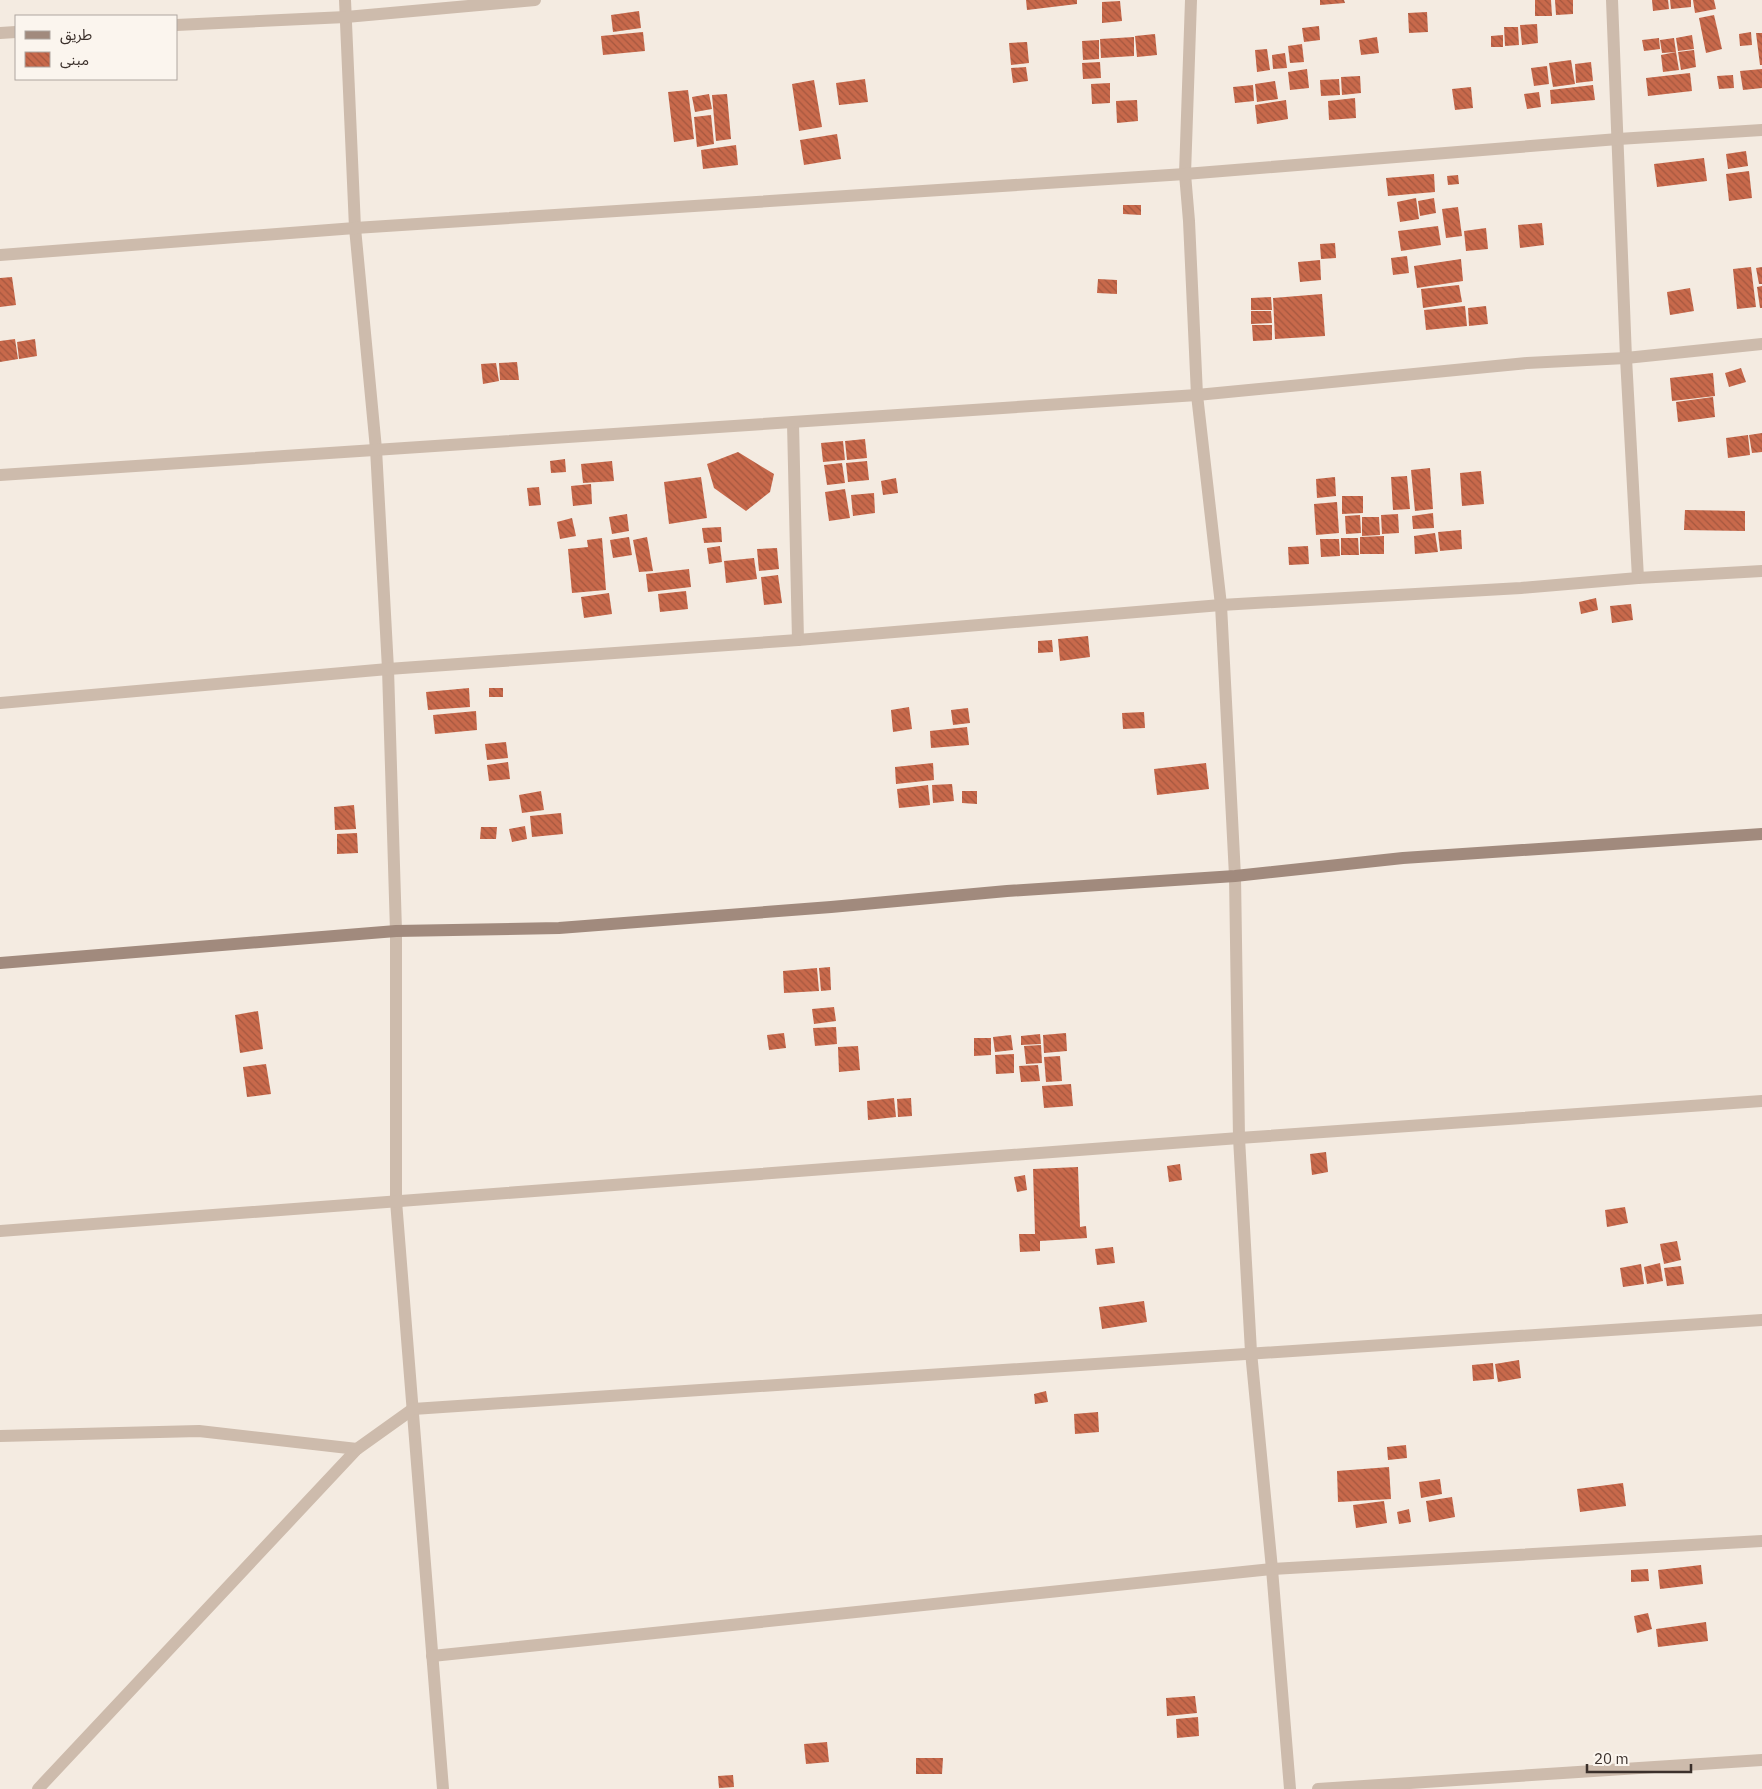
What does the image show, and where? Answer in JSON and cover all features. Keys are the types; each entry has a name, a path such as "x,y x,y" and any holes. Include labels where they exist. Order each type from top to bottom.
{"street":[{"path":"345,0 355,228 376,449 388,669 396,932 396,1201 443,1789"},
{"path":"178,24 346,16 534,0"},
{"path":"1190,0 1185,174 1197,395 1221,604 1235,876 1239,1138 1251,1352 1272,1569 1290,1789"},
{"path":"1612,0 1626,358 1638,578"},
{"path":"0,33 15,32"},
{"path":"0,255 355,228 1185,174 1618,139 1762,130"},
{"path":"0,475 1197,395 1527,363 1626,358 1762,344"},
{"path":"793,423 798,640"},
{"path":"0,703 388,669 798,640 1221,604 1511,588 1762,571"},
{"path":"0,963 396,932 559,928 831,908 1007,891 1235,876 1403,858 1762,834"},
{"path":"0,1231 1239,1138 1762,1101"},
{"path":"38,1789 357,1449 413,1409 1251,1352 1762,1320"},
{"path":"0,1436 200,1431 357,1449"},
{"path":"432,1656 1272,1569 1762,1540"},
{"path":"1318,1789 1762,1760"}],"building":[{"path":"1026,0 1077,0 1077,4 1027,10"},
{"path":"1320,0 1344,0 1345,3 1320,5"},
{"path":"1535,0 1551,0 1552,16 1535,16"},
{"path":"1555,0 1573,0 1573,14 1556,15"},
{"path":"1652,0 1668,0 1669,9 1653,11"},
{"path":"1670,0 1691,0 1691,7 1671,9"},
{"path":"1693,0 1714,0 1716,9 1695,13"},
{"path":"1120,1 1122,21 1102,23 1102,2"},
{"path":"639,11 641,28 613,32 611,15"},
{"path":"1427,12 1428,32 1409,33 1408,13"},
{"path":"1714,15 1722,49 1706,53 1699,18"},
{"path":"1537,24 1538,43 1522,45 1520,25"},
{"path":"1319,26 1320,40 1304,42 1302,28"},
{"path":"1504,27 1518,27 1519,45 1505,46"},
{"path":"643,32 645,51 603,55 601,36"},
{"path":"1751,32 1752,45 1740,46 1739,34"},
{"path":"1756,33 1762,33 1762,65 1760,65"},
{"path":"1155,34 1157,55 1137,57 1135,36"},
{"path":"1503,35 1503,47 1491,47 1491,36"},
{"path":"1692,35 1694,49 1678,51 1676,38"},
{"path":"1134,37 1134,56 1101,58 1100,39"},
{"path":"1377,37 1379,53 1361,55 1359,40"},
{"path":"1659,38 1660,49 1644,51 1642,40"},
{"path":"1674,38 1676,52 1662,53 1660,40"},
{"path":"1099,40 1099,59 1083,60 1082,41"},
{"path":"1027,42 1029,63 1011,65 1009,43"},
{"path":"1302,44 1304,62 1290,63 1288,46"},
{"path":"1267,49 1270,70 1257,72 1255,50"},
{"path":"1694,50 1696,67 1681,70 1678,52"},
{"path":"1676,52 1679,70 1663,72 1661,55"},
{"path":"1285,53 1287,68 1273,69 1272,55"},
{"path":"1571,60 1575,84 1553,87 1549,63"},
{"path":"1100,62 1101,78 1083,79 1082,63"},
{"path":"1591,62 1593,81 1576,83 1575,64"},
{"path":"1547,66 1549,84 1534,86 1531,68"},
{"path":"1026,67 1028,81 1013,83 1011,68"},
{"path":"1307,69 1309,88 1290,90 1288,72"},
{"path":"1762,69 1762,88 1743,90 1740,71"},
{"path":"1690,73 1692,91 1648,96 1646,78"},
{"path":"1733,75 1734,88 1719,89 1717,76"},
{"path":"1360,76 1361,93 1342,95 1341,77"},
{"path":"865,79 868,102 839,105 836,83"},
{"path":"1339,79 1340,95 1321,96 1320,80"},
{"path":"814,80 822,127 799,131 792,84"},
{"path":"1275,81 1278,99 1257,102 1255,84"},
{"path":"1110,83 1110,103 1092,104 1091,84"},
{"path":"1253,85 1254,101 1235,103 1233,87"},
{"path":"1593,85 1595,100 1551,104 1550,90"},
{"path":"1471,87 1473,108 1455,110 1452,89"},
{"path":"688,90 694,139 674,142 668,92"},
{"path":"1539,92 1541,107 1527,109 1524,94"},
{"path":"709,94 712,109 695,112 692,97"},
{"path":"727,94 731,139 716,141 712,95"},
{"path":"1355,98 1356,118 1329,120 1328,101"},
{"path":"1137,100 1138,121 1117,123 1116,101"},
{"path":"1286,100 1288,119 1257,124 1255,105"},
{"path":"711,115 714,144 697,147 694,117"},
{"path":"837,134 841,159 804,165 800,140"},
{"path":"736,145 738,165 703,169 701,150"},
{"path":"1746,151 1748,166 1728,169 1726,154"},
{"path":"1704,158 1707,181 1657,187 1654,164"},
{"path":"1749,171 1752,198 1729,201 1726,174"},
{"path":"1434,174 1435,192 1388,196 1386,178"},
{"path":"1458,175 1459,184 1448,185 1447,176"},
{"path":"1416,198 1419,219 1400,222 1397,202"},
{"path":"1434,198 1436,213 1420,216 1418,201"},
{"path":"1123,205 1141,205 1141,215 1123,214"},
{"path":"1458,207 1462,236 1446,238 1442,209"},
{"path":"1542,223 1544,245 1520,248 1518,225"},
{"path":"1438,226 1441,245 1401,251 1398,231"},
{"path":"1486,228 1488,249 1466,251 1464,231"},
{"path":"1335,243 1336,258 1321,259 1320,244"},
{"path":"1407,256 1409,273 1393,275 1391,258"},
{"path":"1461,259 1463,281 1417,288 1414,266"},
{"path":"1320,260 1321,280 1300,282 1298,262"},
{"path":"1751,267 1756,307 1737,309 1733,269"},
{"path":"1762,267 1762,284 1759,284 1756,268"},
{"path":"12,277 16,305 0,307 0,278"},
{"path":"1098,279 1117,280 1117,294 1097,293"},
{"path":"1459,285 1462,302 1423,308 1421,289"},
{"path":"1762,286 1762,308 1760,308 1757,287"},
{"path":"1690,288 1694,311 1670,315 1667,292"},
{"path":"1322,294 1325,336 1275,339 1273,298"},
{"path":"1271,297 1272,310 1251,310 1251,298"},
{"path":"1465,306 1467,326 1426,330 1424,310"},
{"path":"1486,306 1488,324 1469,326 1468,308"},
{"path":"1251,311 1271,311 1272,323 1251,324"},
{"path":"1252,325 1272,325 1272,340 1253,341"},
{"path":"15,339 18,359 0,362 0,341"},
{"path":"35,339 37,356 19,359 17,342"},
{"path":"517,362 519,380 500,380 499,363"},
{"path":"496,363 499,381 483,384 481,364"},
{"path":"1741,368 1746,382 1729,387 1725,373"},
{"path":"1713,373 1715,396 1672,401 1670,378"},
{"path":"1713,397 1715,417 1678,422 1676,402"},
{"path":"1762,433 1762,452 1752,453 1749,435"},
{"path":"1748,435 1750,455 1728,458 1726,438"},
{"path":"865,439 867,458 847,460 845,441"},
{"path":"843,441 845,460 823,462 821,443"},
{"path":"738,452 774,474 770,492 746,511 714,488 707,464"},
{"path":"565,459 566,472 551,473 550,461"},
{"path":"612,461 614,481 583,483 581,464"},
{"path":"867,461 869,480 848,482 846,463"},
{"path":"842,463 845,483 827,485 824,465"},
{"path":"1430,468 1433,509 1415,511 1411,470"},
{"path":"1481,471 1484,504 1462,506 1460,473"},
{"path":"1407,476 1410,509 1393,510 1391,477"},
{"path":"701,477 707,518 669,524 664,482"},
{"path":"1335,477 1336,496 1317,498 1316,479"},
{"path":"896,478 898,493 883,495 881,481"},
{"path":"591,484 592,504 573,506 571,486"},
{"path":"539,487 541,505 529,506 527,488"},
{"path":"845,489 850,518 829,521 825,492"},
{"path":"874,493 875,513 853,516 851,495"},
{"path":"1342,496 1363,496 1363,513 1342,514"},
{"path":"1337,502 1339,533 1316,535 1314,504"},
{"path":"1685,510 1745,511 1745,531 1684,530"},
{"path":"1433,513 1434,528 1413,529 1412,516"},
{"path":"627,514 629,531 612,534 609,517"},
{"path":"1398,514 1399,533 1382,534 1381,515"},
{"path":"1360,515 1361,533 1346,534 1345,516"},
{"path":"1362,517 1379,517 1380,535 1362,536"},
{"path":"572,518 576,536 560,539 557,522"},
{"path":"721,527 722,542 704,543 702,528"},
{"path":"1461,530 1462,549 1440,551 1438,532"},
{"path":"1435,533 1438,552 1415,554 1414,536"},
{"path":"1384,536 1384,554 1360,554 1360,537"},
{"path":"629,537 632,555 613,558 610,540"},
{"path":"647,537 653,571 639,572 633,540"},
{"path":"602,538 606,590 572,593 568,549 588,547 587,540"},
{"path":"1341,538 1358,538 1359,555 1341,555"},
{"path":"1320,539 1339,539 1340,556 1321,557"},
{"path":"720,546 722,562 709,564 707,548"},
{"path":"1308,546 1309,564 1289,565 1288,547"},
{"path":"777,548 779,569 759,571 757,549"},
{"path":"754,558 757,579 726,583 724,561"},
{"path":"689,569 691,587 648,592 646,574"},
{"path":"778,575 782,603 764,605 761,577"},
{"path":"686,591 688,609 660,612 658,594"},
{"path":"609,593 612,614 584,618 581,597"},
{"path":"1596,598 1598,610 1581,614 1579,602"},
{"path":"1631,604 1633,620 1612,623 1610,606"},
{"path":"1088,636 1090,657 1060,661 1058,639"},
{"path":"1052,640 1053,652 1038,653 1038,641"},
{"path":"469,688 470,707 428,710 426,692"},
{"path":"489,688 503,688 503,697 489,697"},
{"path":"909,707 912,729 893,732 891,710"},
{"path":"968,708 970,723 953,725 951,710"},
{"path":"476,711 477,730 435,734 433,715"},
{"path":"1144,712 1145,728 1123,729 1122,713"},
{"path":"967,727 969,745 931,748 930,731"},
{"path":"506,742 508,758 487,760 485,744"},
{"path":"508,762 510,779 489,781 487,765"},
{"path":"933,763 934,780 896,784 895,767"},
{"path":"1206,763 1209,789 1157,795 1154,769"},
{"path":"952,784 954,801 933,803 932,785"},
{"path":"928,785 930,805 899,808 897,789"},
{"path":"541,791 544,810 522,813 519,795"},
{"path":"962,791 977,791 977,804 962,803"},
{"path":"354,805 356,829 335,830 334,807"},
{"path":"561,813 563,834 532,837 530,816"},
{"path":"525,826 527,839 512,842 509,829"},
{"path":"481,827 497,827 496,839 480,839"},
{"path":"357,833 358,853 337,854 337,834"},
{"path":"830,967 831,990 821,991 819,968"},
{"path":"817,968 819,991 784,993 783,971"},
{"path":"834,1007 836,1021 814,1024 812,1009"},
{"path":"258,1011 263,1049 240,1053 235,1015"},
{"path":"836,1027 837,1044 815,1046 813,1028"},
{"path":"784,1033 786,1048 769,1050 767,1035"},
{"path":"1066,1033 1067,1051 1044,1053 1043,1035"},
{"path":"1040,1034 1041,1044 1021,1045 1021,1036"},
{"path":"1011,1035 1013,1050 995,1052 993,1037"},
{"path":"974,1038 991,1038 991,1055 974,1056"},
{"path":"1041,1045 1042,1063 1026,1064 1024,1046"},
{"path":"858,1046 860,1070 839,1072 838,1047"},
{"path":"1014,1054 1014,1073 996,1074 995,1055"},
{"path":"1060,1056 1062,1081 1046,1082 1044,1057"},
{"path":"266,1064 271,1094 247,1097 243,1067"},
{"path":"1038,1065 1040,1081 1021,1082 1019,1066"},
{"path":"1071,1084 1073,1106 1044,1108 1042,1086"},
{"path":"894,1098 896,1117 868,1120 867,1101"},
{"path":"911,1098 912,1116 898,1117 897,1099"},
{"path":"1326,1152 1328,1172 1312,1175 1310,1154"},
{"path":"1180,1164 1182,1180 1169,1182 1167,1166"},
{"path":"1078,1167 1080,1227 1086,1226 1087,1238 1040,1241 1040,1251 1020,1252 1019,1234 1035,1234 1033,1169"},
{"path":"1025,1175 1027,1190 1017,1192 1014,1177"},
{"path":"1625,1207 1628,1223 1607,1227 1605,1210"},
{"path":"1677,1241 1681,1260 1664,1264 1660,1244"},
{"path":"1113,1247 1115,1263 1097,1265 1095,1249"},
{"path":"1660,1263 1663,1281 1647,1284 1644,1267"},
{"path":"1641,1264 1644,1284 1623,1287 1620,1268"},
{"path":"1681,1266 1684,1284 1667,1286 1664,1268"},
{"path":"1144,1301 1147,1322 1102,1329 1099,1307"},
{"path":"1519,1360 1521,1378 1498,1382 1495,1364"},
{"path":"1493,1363 1494,1379 1473,1381 1472,1365"},
{"path":"1046,1391 1048,1402 1035,1404 1034,1394"},
{"path":"1098,1412 1099,1432 1075,1434 1074,1414"},
{"path":"1406,1445 1407,1458 1388,1460 1387,1447"},
{"path":"1389,1467 1391,1499 1338,1502 1337,1471"},
{"path":"1440,1479 1442,1494 1421,1498 1419,1482"},
{"path":"1623,1483 1626,1506 1580,1512 1577,1489"},
{"path":"1452,1497 1455,1517 1429,1522 1426,1501"},
{"path":"1384,1501 1387,1523 1356,1528 1353,1505"},
{"path":"1409,1509 1411,1522 1399,1524 1397,1512"},
{"path":"1701,1565 1703,1584 1660,1589 1658,1570"},
{"path":"1648,1569 1649,1581 1631,1582 1631,1570"},
{"path":"1648,1613 1652,1629 1637,1633 1634,1616"},
{"path":"1706,1622 1708,1641 1658,1647 1656,1629"},
{"path":"1195,1696 1197,1713 1167,1716 1166,1698"},
{"path":"1198,1717 1199,1736 1177,1738 1176,1719"},
{"path":"827,1742 829,1762 806,1764 804,1744"},
{"path":"916,1758 943,1758 942,1774 916,1774"},
{"path":"733,1775 734,1787 719,1788 718,1776"}]}
